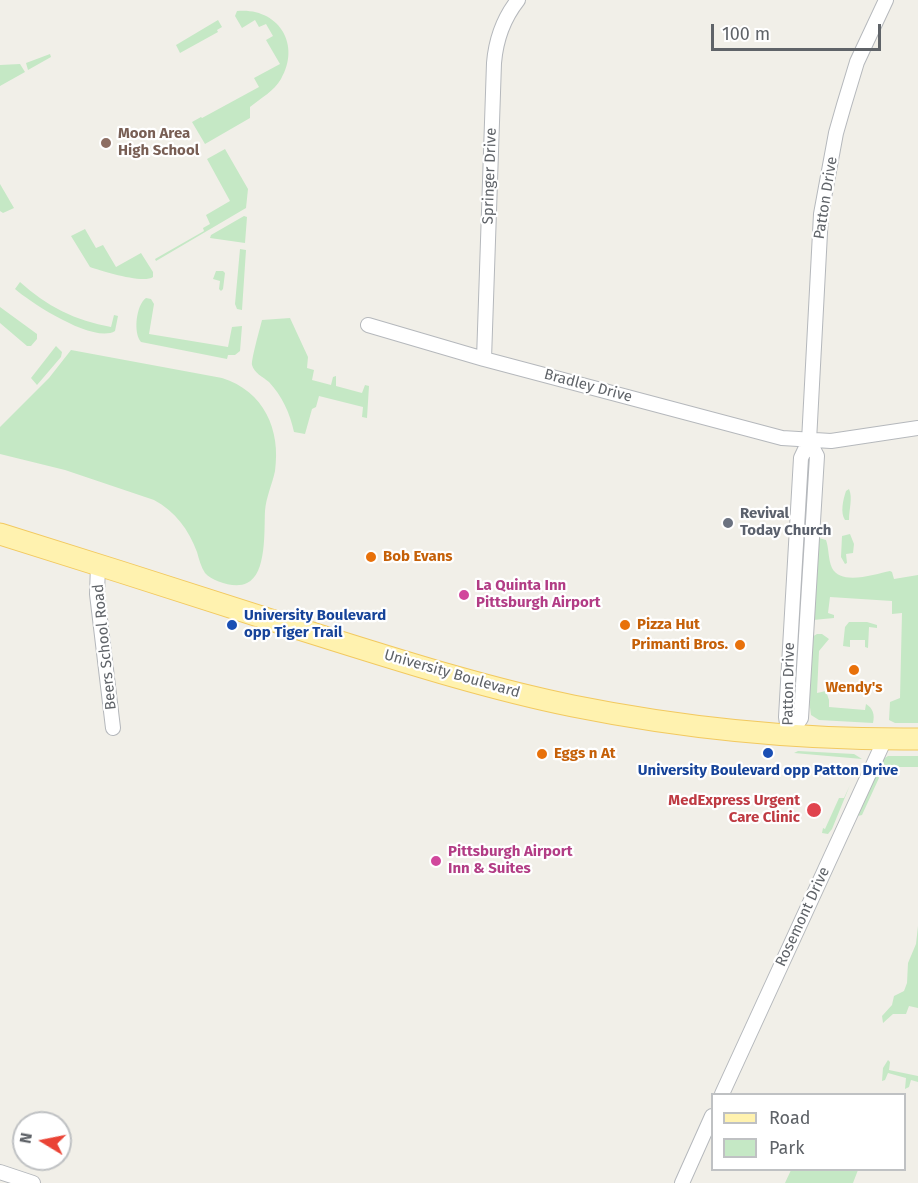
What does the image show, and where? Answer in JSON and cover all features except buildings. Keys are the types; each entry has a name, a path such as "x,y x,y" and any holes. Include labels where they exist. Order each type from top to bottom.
{"main road":[{"name":"University Boulevard","path":"0,534 397,659 540,698 652,720 789,736 918,739"}],"street":[{"name":"Springer Drive","path":"484,359 494,63 502,26 506,16 518,0"},
{"name":"Patton Drive","path":"789,736 801,718 818,456 809,441 821,214 836,133 857,62 886,0"},
{"name":"Bradley Drive","path":"368,326 783,438 831,441 918,428"},
{"name":"Beers School Road","path":"98,565 96,594 113,728"},
{"name":"Rosemont Drive","path":"723,1093 885,739"},
{"path":"682,1183 711,1118"},
{"path":"0,1172 33,1183"}],"green space":[{"path":"237,11 251,11 274,21 282,30 287,41 289,53 287,66 275,87 250,107 250,118 205,144 192,122 259,87 254,78 280,64 266,40 273,36 266,24 259,27 255,20 242,28 235,16"},
{"path":"218,20 222,27 217,30 218,32 180,53 176,45"},
{"path":"50,54 51,57 28,70 26,63"},
{"path":"20,64 25,72 0,86 0,65"},
{"path":"225,149 248,189 246,208 156,261 155,259 204,231 203,228 210,224 206,215 230,201 207,159"},
{"path":"0,184 14,208 3,213 0,211"},
{"path":"244,216 247,217 245,243 210,238 211,235"},
{"path":"85,229 96,248 103,245 116,267 141,253 153,272 153,277 132,278 90,267 71,236"},
{"path":"240,249 246,250 242,310 237,309 235,304"},
{"path":"216,271 225,273 221,291 220,281 213,279"},
{"path":"20,282 51,305 86,321 111,327 114,315 118,316 115,331 105,334 93,332 63,320 15,289"},
{"path":"146,298 151,299 154,304 149,334 228,347 232,327 242,326 240,351 235,355 228,355 227,359 141,342 137,332 137,319 140,307"},
{"path":"0,307 37,334 37,339 31,346 27,346 0,323"},
{"path":"290,318 308,357 307,368 314,370 312,380 331,385 333,377 336,376 336,386 362,393 365,385 369,386 367,418 362,417 363,407 319,396 316,407 312,409 305,434 294,432 282,399 274,387 257,373 252,365 262,320"},
{"path":"56,346 62,352 61,357 37,385 31,378"},
{"path":"71,350 222,378 237,384 259,402 272,427 276,456 275,471 266,506 261,561 258,571 247,583 225,584 205,573 194,544 185,529 175,515 162,504 65,470 0,454 0,427 49,378"},
{"path":"849,489 851,500 849,520 845,520 843,506 846,491"},
{"path":"850,534 854,544 853,553 846,554 847,563 845,564 841,557 842,536"},
{"path":"819,538 826,540 832,568 843,576 850,578 890,571 894,579 918,575 918,723 895,723 889,720 890,702 900,698 902,613 892,614 892,601 830,597 828,613 834,615 834,618 813,620 817,540"},
{"path":"849,622 867,622 877,625 877,628 869,627 868,648 865,647 865,640 850,640 850,647 843,646 845,627"},
{"path":"822,634 829,639 819,651 817,693 826,691 829,707 865,710 866,704 873,712 873,723 819,720 811,715 808,692 812,637"},
{"path":"798,751 854,754 862,759 794,753"},
{"path":"888,756 918,756 918,767 884,767 862,815 858,816 883,759"},
{"path":"850,785 832,829 828,834 822,833 839,798 844,798"},
{"path":"918,926 918,1008 909,1006 906,1014 893,1014 883,1023 882,1016 892,1005 894,996 904,991 907,983 908,963 916,944"},
{"path":"888,1060 889,1070 918,1076 918,1082 911,1080 909,1087 905,1089 906,1078 888,1073 882,1081 883,1068"},
{"path":"791,1171 858,1171 853,1183 785,1183"}],"place":[{"name":"Moon Area High School","path":"106,143"},
{"name":"Revival Today Church","path":"728,523"},
{"name":"Bob Evans","path":"371,557"},
{"name":"La Quinta Inn Pittsburgh Airport","path":"464,595"},
{"name":"University Boulevard opp Tiger Trail","path":"232,625"},
{"name":"Pizza Hut","path":"625,625"},
{"name":"Primanti Bros.","path":"740,645"},
{"name":"Wendy's","path":"854,670"},
{"name":"University Boulevard opp Patton Drive","path":"768,753"},
{"name":"Eggs n At","path":"542,754"},
{"name":"MedExpress Urgent Care Clinic","path":"814,810"},
{"name":"Pittsburgh Airport Inn & Suites","path":"436,861"}]}
